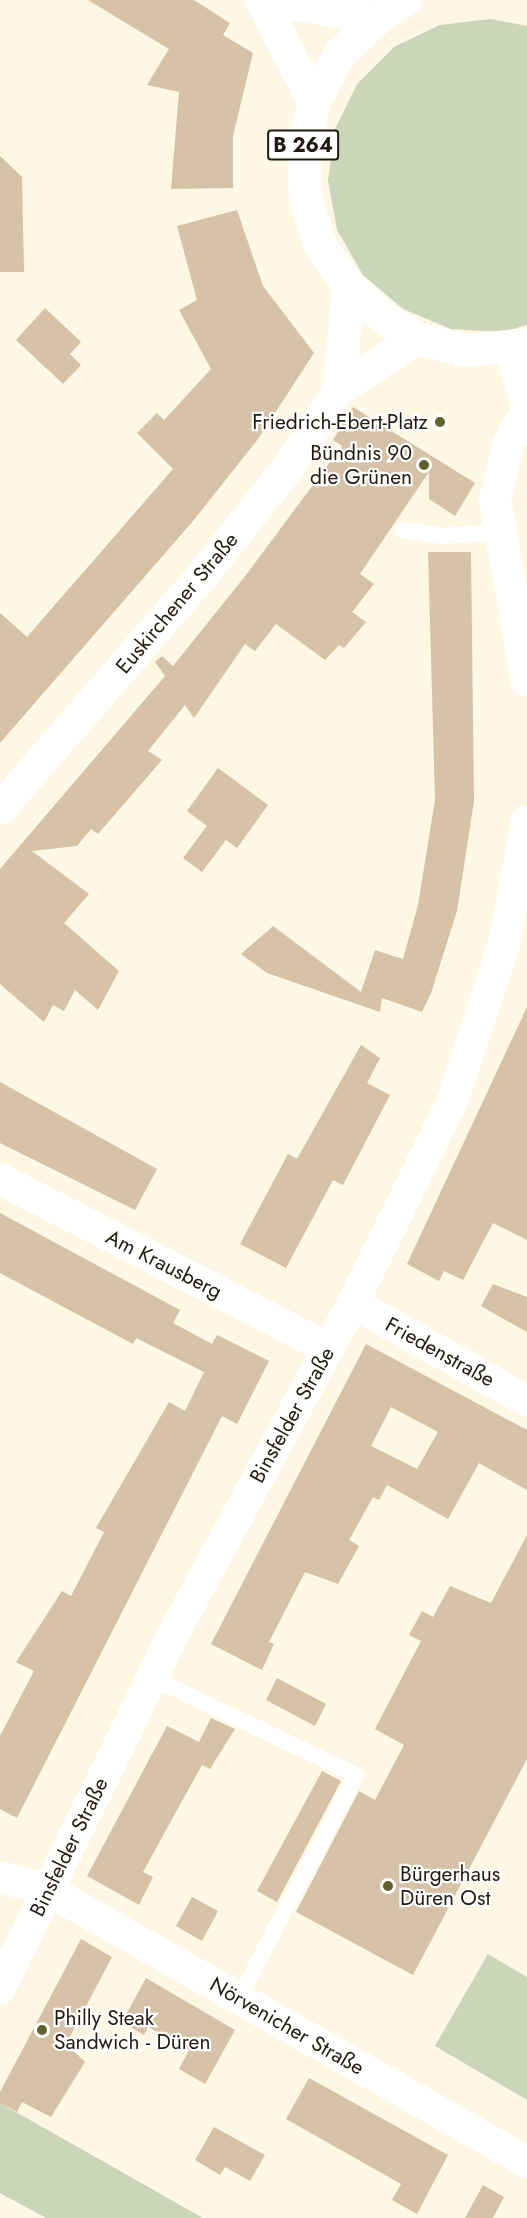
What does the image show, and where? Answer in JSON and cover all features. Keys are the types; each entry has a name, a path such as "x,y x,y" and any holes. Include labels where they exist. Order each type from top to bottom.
{"main road":[{"name":"B 264","path":"261,0 314,102"},
{"path":"274,0 376,18"},
{"name":"B 264","path":"405,0 376,18 339,54 314,102 303,147 305,198 320,245 348,285 383,317 417,338 465,350 518,346"},
{"name":"Euskirchener Straße","path":"339,388 348,285"},
{"name":"Euskirchener Straße","path":"0,808 201,576 286,469 339,388 417,338"}],"street":[{"path":"518,346 527,407 509,443 495,500 527,681"},
{"name":"Binsfelder Straße","path":"0,1988 152,1678 353,1303 453,1100 504,944 527,821"},
{"name":"Am Krausberg","path":"0,1179 328,1348"},
{"name":"Friedenstraße","path":"353,1303 527,1401"},
{"name":"Nörvenicher Straße","path":"0,1877 48,1890 527,2162"}],"lane":[{"path":"403,530 441,536 501,532"},
{"path":"152,1678 356,1774 239,1998"}],"green space":[{"path":"491,19 527,26 527,325 503,332 451,329 403,309 363,275 337,230 328,180 335,129 357,84 394,47 440,25"},
{"path":"488,1954 527,1977 527,2100 435,2046"},
{"path":"0,2103 203,2218 46,2218 0,2193"}],"building":[{"path":"88,0 194,0 230,23 223,35 253,53 233,136 233,188 171,189 179,92 147,85 169,49"},
{"path":"0,156 22,177 24,272 0,272"},
{"path":"237,210 263,286 314,353 258,439 193,521 0,743 0,613 27,637 173,469 137,433 157,413 164,420 211,369 179,310 197,300 177,226"},
{"path":"45,308 81,342 70,354 81,365 63,384 16,340"},
{"path":"353,407 475,483 455,516 429,499 429,472 360,574 374,584 352,612 366,622 344,648 339,645 325,660 276,624 255,651 245,644 194,718 185,705 148,751 162,760 98,834 91,829 77,846 32,851 89,894 64,923 119,971 98,1010 75,990 64,1011 53,1005 44,1022 0,984 0,869 165,676 155,662 162,656 173,666 246,575 342,446 333,440"},
{"path":"428,552 471,552 474,801 457,911 431,993 422,1012 382,998 380,1012 267,973 241,954 273,926 361,992 375,950 403,959 418,905 435,800"},
{"path":"218,768 268,805 237,848 226,840 202,872 183,858 207,826 187,811"},
{"path":"527,1007 527,1240 493,1223 463,1280 444,1271 439,1281 407,1264"},
{"path":"361,1045 380,1058 367,1083 390,1095 343,1185 333,1180 286,1268 240,1244 288,1154 297,1159"},
{"path":"0,1082 157,1169 135,1210 0,1143"},
{"path":"0,1213 180,1310 173,1323 212,1344 217,1335 269,1361 237,1424 222,1416 17,1818 0,1809 0,1736 34,1671 16,1662 62,1591 71,1596 104,1532 96,1528 169,1402 185,1411 204,1372 136,1338 133,1344 0,1273"},
{"path":"493,1284 527,1297 527,1332 481,1306"},
{"path":"366,1344 527,1430 527,1490 479,1463 448,1519 387,1485 379,1500 373,1497 349,1540 359,1546 338,1584 305,1572 269,1642 274,1644 262,1670 211,1644","holes":["391,1407 438,1432 417,1469 371,1446"]},
{"path":"527,1535 527,1759 413,1975 296,1912 359,1791 375,1800 404,1745 375,1729 421,1641 409,1635 422,1611 433,1617 450,1586 491,1603"},
{"path":"277,1678 326,1704 315,1726 266,1700"},
{"path":"211,1718 235,1729 210,1769 202,1765 143,1872 153,1877 139,1905 87,1876 167,1726 199,1742"},
{"path":"322,1771 341,1781 277,1902 257,1891"},
{"path":"192,1897 218,1911 202,1941 176,1926"},
{"path":"81,1939 112,1957 66,2044 85,2062 51,2117 22,2102 17,2112 0,2103 0,2092"},
{"path":"146,1978 235,2030 205,2084 179,2069 189,2050 148,2027 144,2035 122,2022"},
{"path":"309,2078 448,2155 417,2214 392,2200 401,2184 286,2119"},
{"path":"214,2127 265,2155 250,2181 225,2167 220,2175 195,2160"},
{"path":"483,2185 504,2197 493,2218 465,2218"}],"place":[{"name":"Friedrich-Ebert-Platz","path":"440,422"},
{"name":"Bündnis 90 die Grünen","path":"424,465"},
{"name":"Bürgerhaus Düren Ost","path":"388,1886"},
{"name":"Philly Steak Sandwich - Düren","path":"42,2030"}]}
